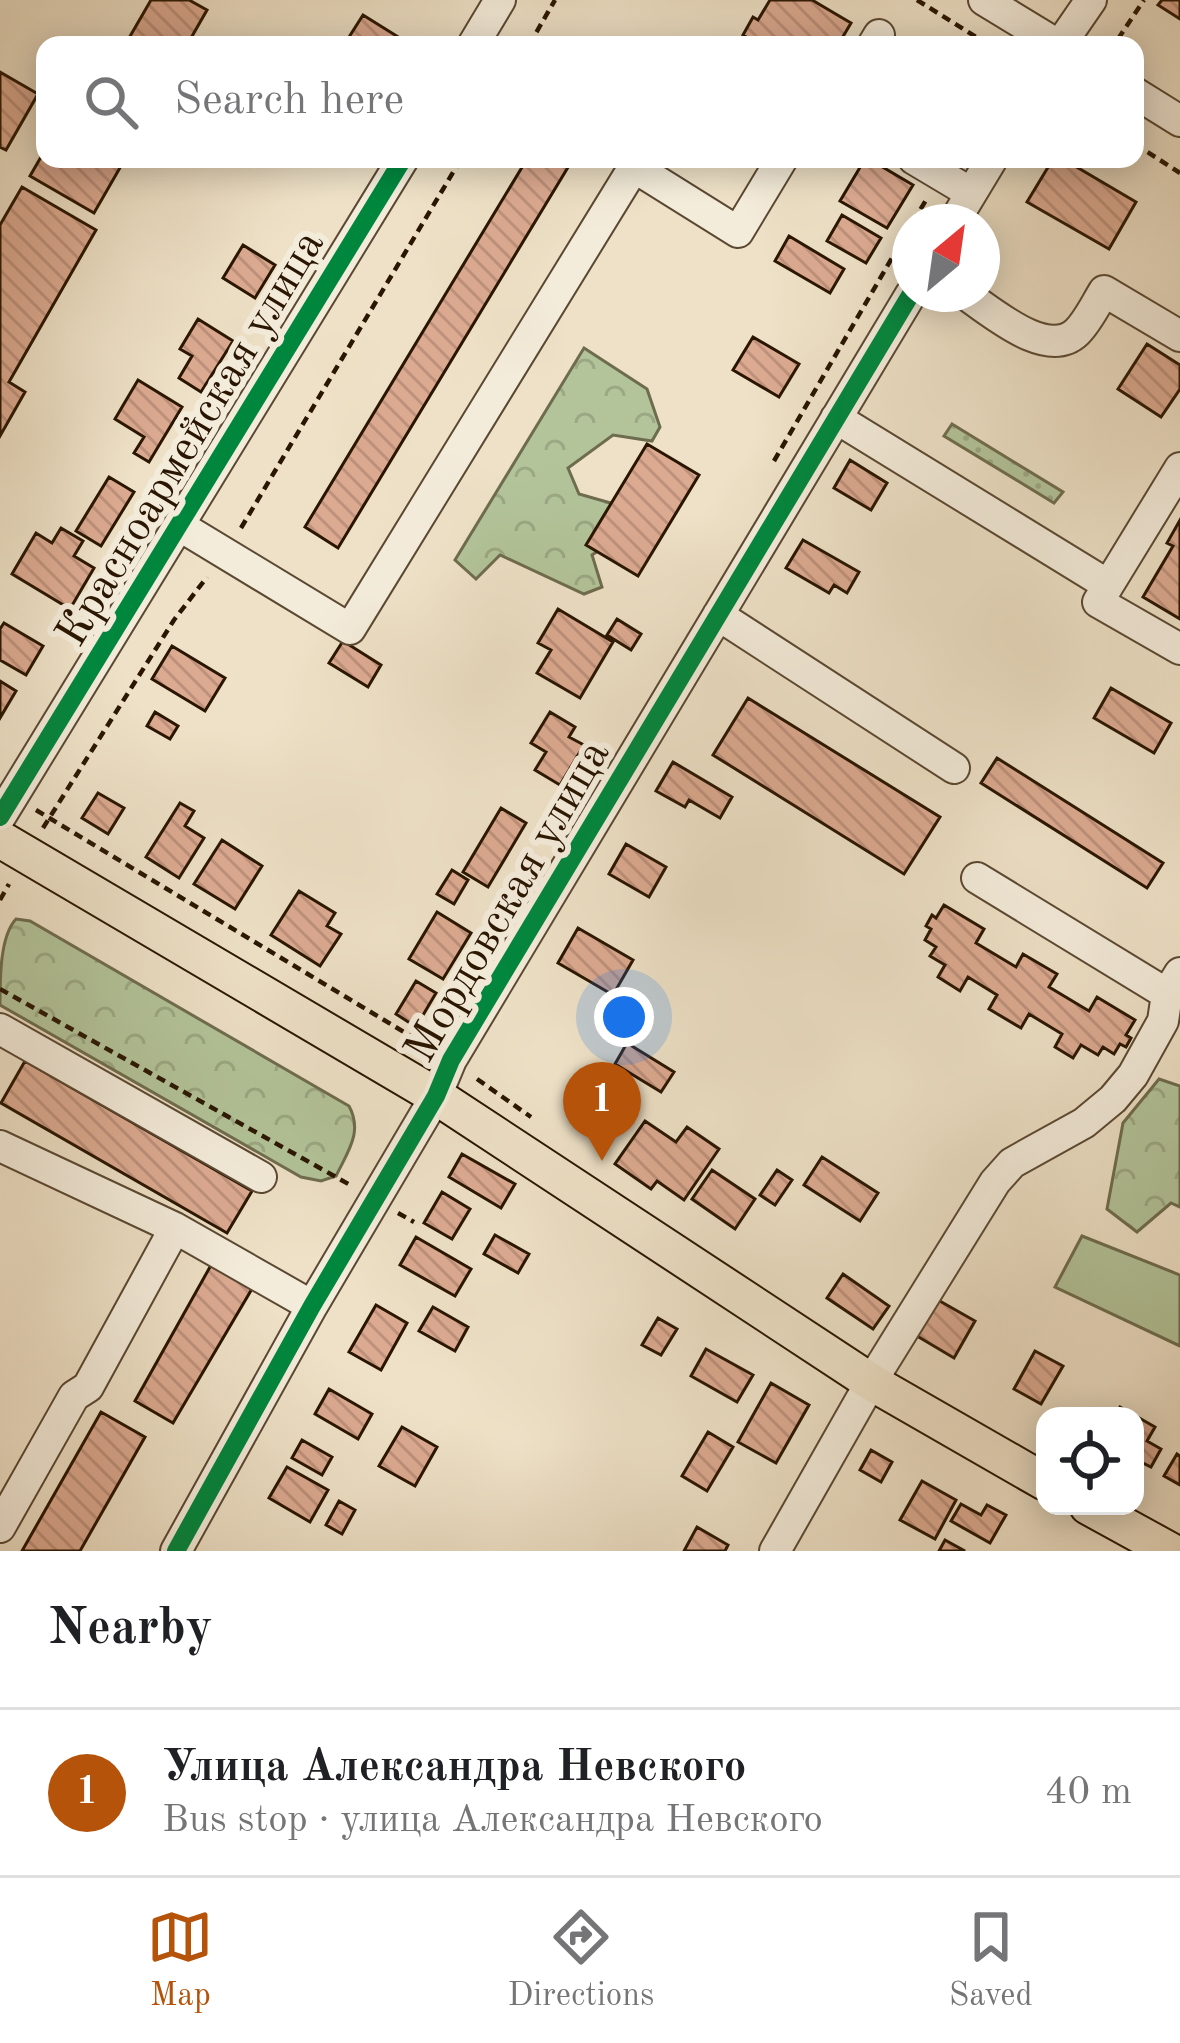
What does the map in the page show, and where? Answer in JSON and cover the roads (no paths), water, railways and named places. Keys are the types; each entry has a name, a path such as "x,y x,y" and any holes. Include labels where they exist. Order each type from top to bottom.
{"main road":[{"path":"0,839 436,1096 872,1382 1036,1478"},
{"path":"1104,1515 1170,1551"}],"street":[{"path":"478,36 500,0"},
{"path":"984,0 1044,36"},
{"path":"1065,36 1091,0"},
{"path":"1144,99 1180,121"},
{"name":"Красноармейская улица","path":"0,817 399,168"},
{"path":"180,526 350,629 633,168"},
{"path":"636,168 738,232 777,168"},
{"path":"929,168 971,193"},
{"path":"965,204 986,168"},
{"path":"993,312 1033,338 1053,342 1077,332 1104,291 1180,336"},
{"name":"Мордовская улица","path":"176,1551 436,1096 451,1060 899,312"},
{"path":"836,418 1108,585"},
{"path":"1180,468 1098,602 1180,649"},
{"path":"718,615 954,768"},
{"path":"775,1551 994,1182 1012,1163 1084,1123 1113,1099 1133,1075 1163,1021 1174,983 977,878"},
{"path":"0,1029 261,1177"},
{"path":"0,1146 175,1228 312,1306"},
{"path":"0,1527 74,1396 88,1387 175,1228"}],"place":[{"name":"Улица Александра Невского","path":"602,1161"}]}
